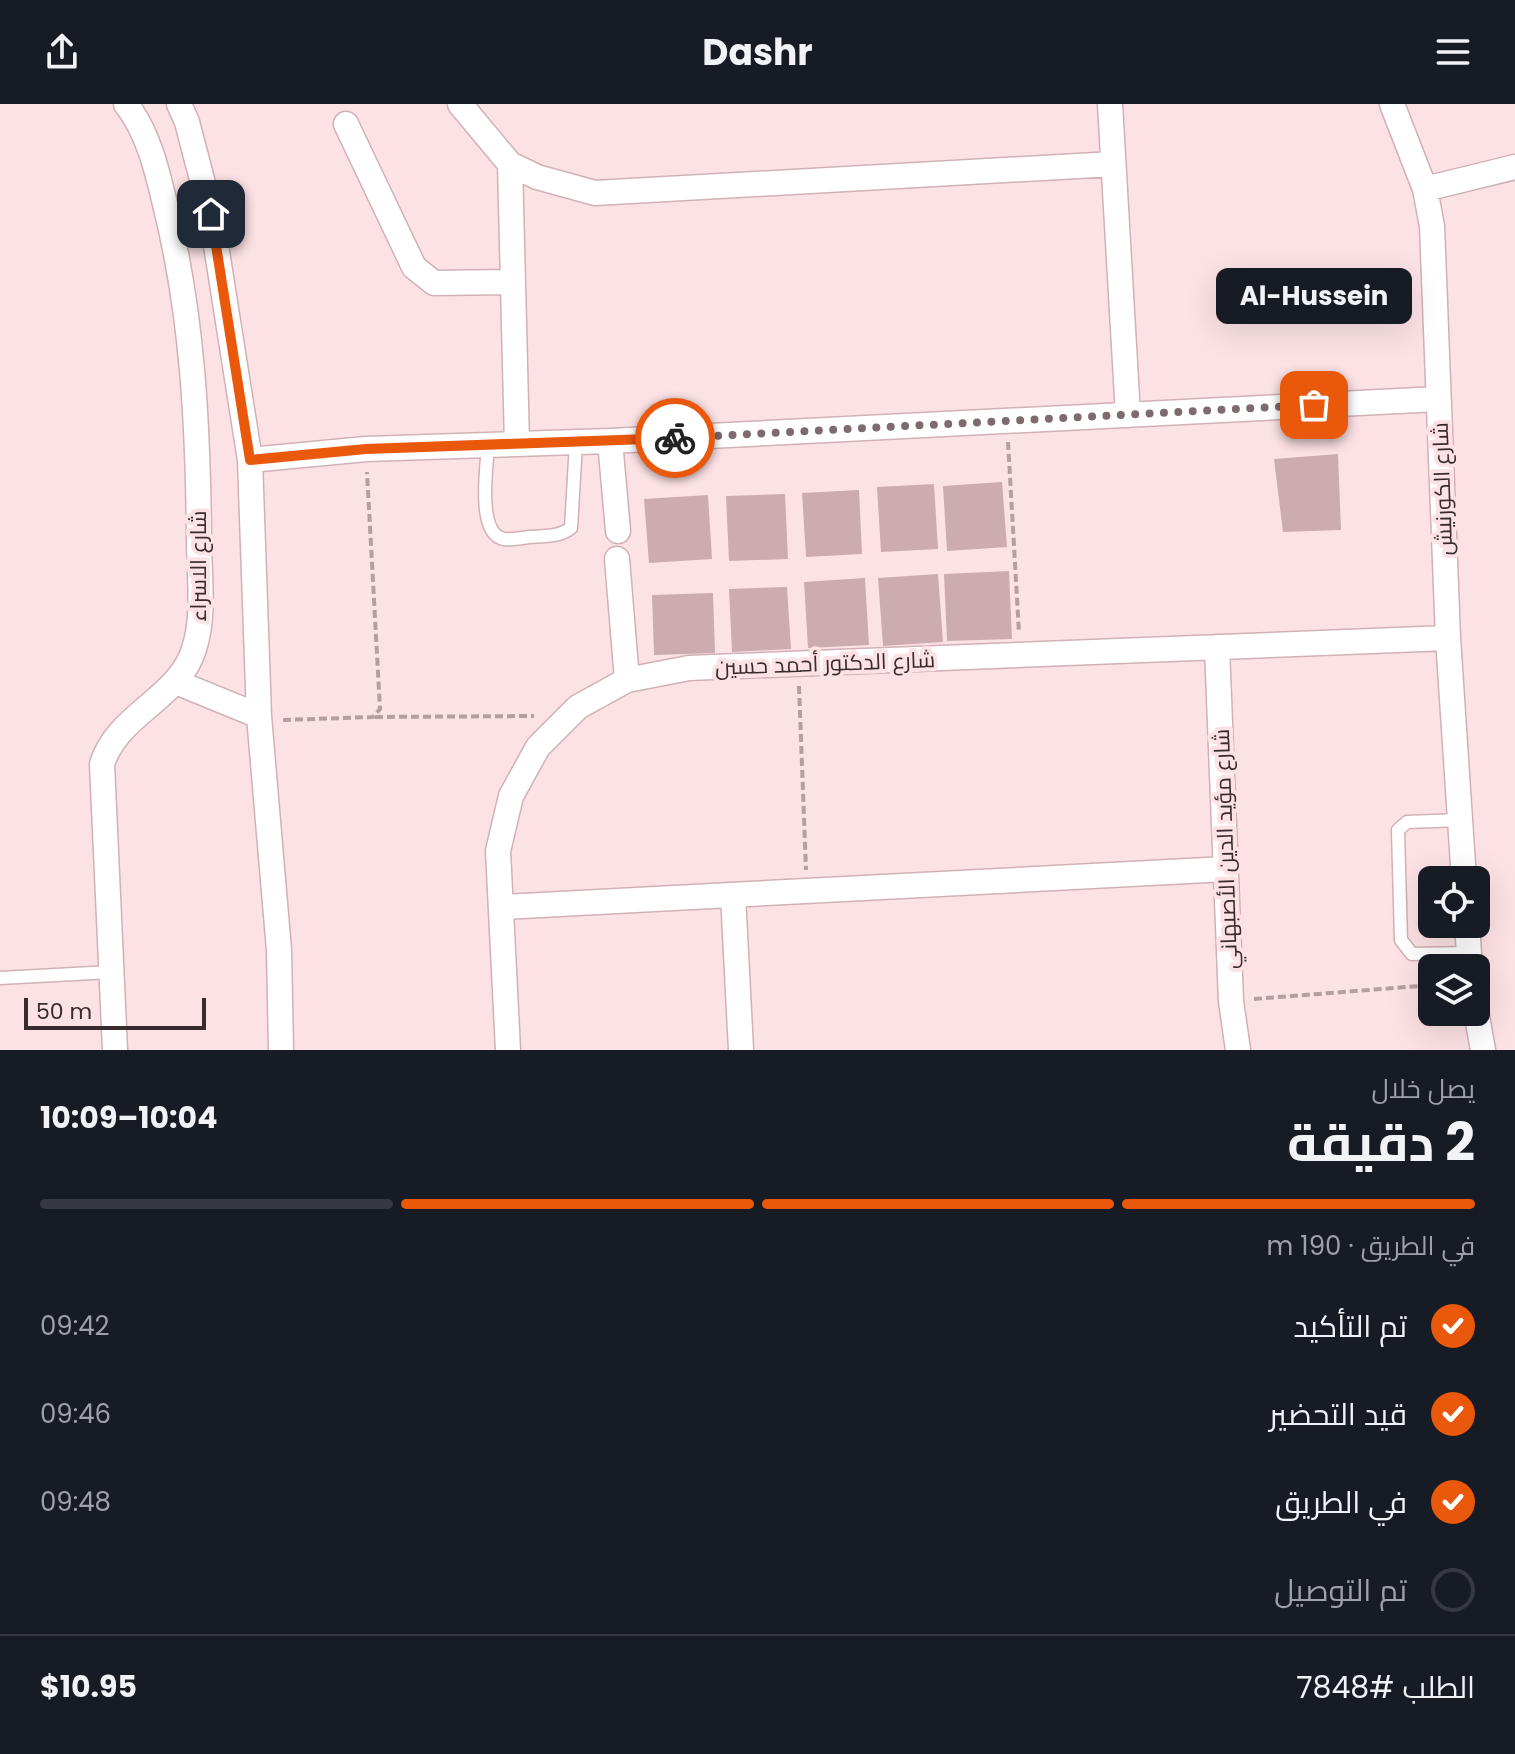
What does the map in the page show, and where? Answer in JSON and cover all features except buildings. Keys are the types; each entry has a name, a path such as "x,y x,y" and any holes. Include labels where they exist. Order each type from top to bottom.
{"street":[{"name":"شارع الاسراء","path":"115,1050 102,764 114,736 176,682 194,650 199,615 194,369 176,247 161,188 143,129 126,104"},
{"path":"179,104 187,122 211,214 250,460 259,716 279,950 281,1050"},
{"path":"460,104 510,164 537,177 595,193 1113,164"},
{"path":"1110,104 1128,415"},
{"name":"شارع الكورنيش","path":"1392,104 1425,189 1435,261 1448,638 1463,866"},
{"path":"346,124 414,267 423,277 434,283 513,282"},
{"path":"510,164 517,444"},
{"path":"1425,189 1515,167"},
{"path":"250,460 366,449 576,443 1438,399"},
{"path":"610,441 618,531"},
{"path":"617,559 627,680"},
{"name":"شارع الدكتور أحمد حسين","path":"508,1050 498,851 511,796 538,747 568,716 578,707 627,680 689,668 1448,638"},
{"name":"شارع مؤيد الدين الأصبهاني","path":"1217,647 1231,1001 1238,1050"},
{"path":"176,682 259,716"},
{"path":"502,907 1226,869"},
{"path":"733,895 741,1050"},
{"path":"1479,1026 1483,1050"}],"lane":[{"path":"488,445 485,499 488,525 493,533 503,539 562,535 571,528 576,443"},
{"path":"1418,955 1412,954 1401,940 1398,830 1407,822 1460,820"},
{"path":"0,978 111,972"}],"path":[{"path":"1007,421 1020,655"},
{"path":"366,449 382,694 380,709 373,717"},
{"path":"798,664 806,891"},
{"path":"259,716 281,720 568,716"},
{"path":"1231,1001 1418,986"}],"way so far":[{"path":"675,438 1314,405"}],"place":[{"name":"Al-Hussein","path":"1314,405"}],"route":[{"path":"211,214 250,460 366,449 675,438"}]}
